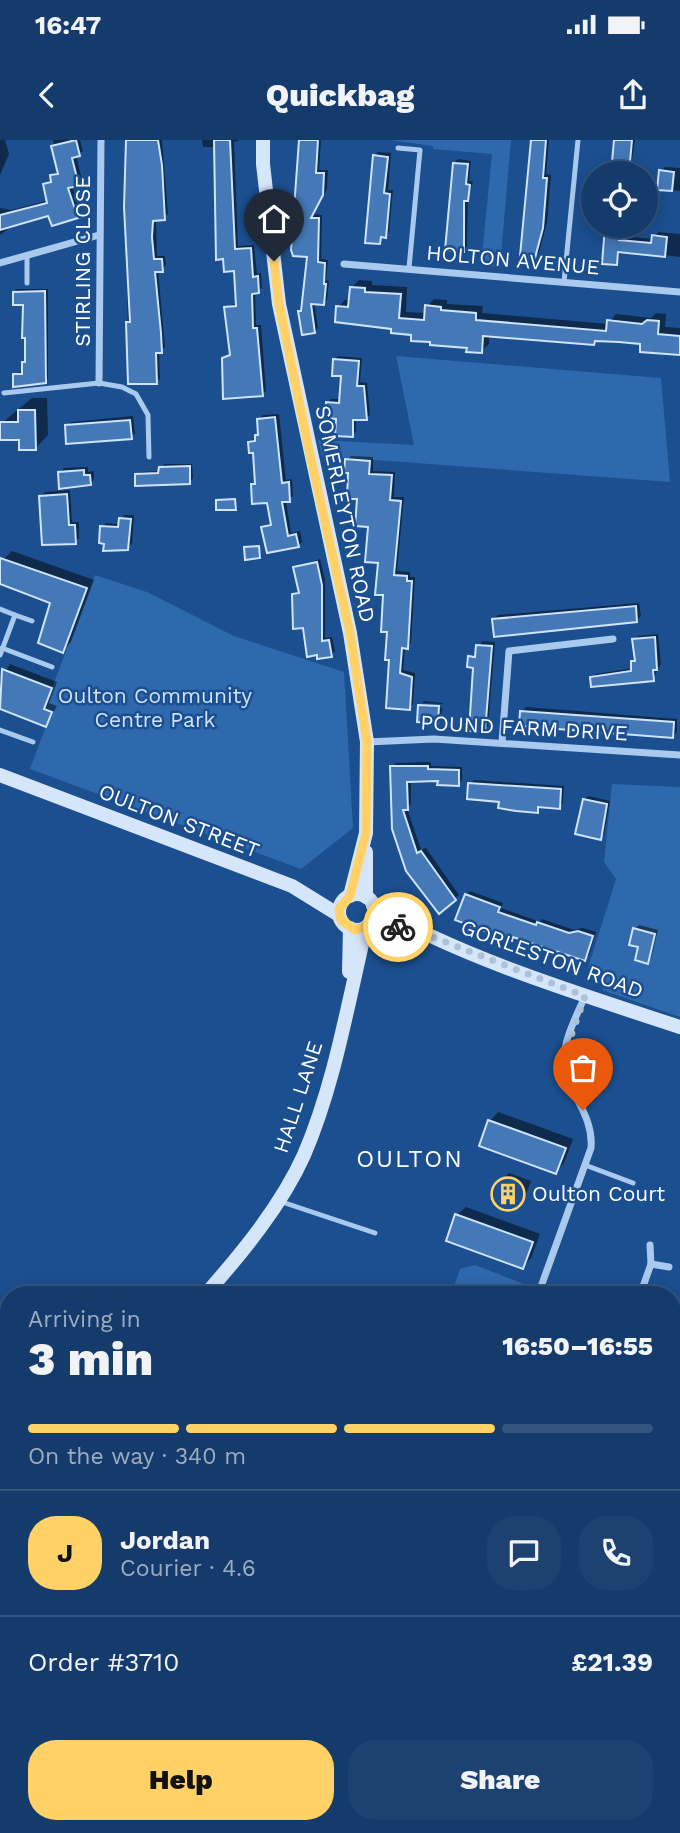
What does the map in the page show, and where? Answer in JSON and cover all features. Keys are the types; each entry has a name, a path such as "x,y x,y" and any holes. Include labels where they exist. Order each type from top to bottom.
{"main road":[{"name":"SOMERLEYTON ROAD","path":"263,140 279,304 350,633 367,742 366,833 347,897"},
{"name":"OULTON STREET","path":"0,775 292,886 339,915"},
{"path":"366,833 370,901 374,917 368,926"},
{"path":"292,886 370,901"},
{"path":"347,897 339,915 350,928 349,998"},
{"name":"GORLESTON ROAD","path":"370,901 412,929 585,996 680,1027"},
{"path":"350,928 368,926 412,929"},
{"name":"HALL LANE","path":"212,1286 279,1201 303,1156 318,1117 368,926"}],"street":[{"name":"STIRLING CLOSE","path":"99,383 101,140"},
{"path":"0,264 99,235"},
{"name":"HOLTON AVENUE","path":"344,264 680,292"},
{"path":"502,742 509,652 613,639"},
{"name":"POUND FARM DRIVE","path":"367,742 434,739 680,754"},
{"path":"541,1286 585,1165 592,1131 564,1069 564,1056 585,996"},
{"path":"643,1286 651,1264 650,1245"},
{"path":"651,1264 669,1267"}],"lane":[{"path":"564,282 578,140"},
{"path":"398,148 421,150 409,268"},
{"path":"27,256 27,283"},
{"path":"4,393 99,383 122,387 136,394 148,415 149,457"},
{"path":"0,609 32,621"},
{"path":"15,615 1,652 52,667"},
{"path":"0,730 33,742"},
{"path":"585,1165 633,1183"},
{"path":"279,1201 375,1233"}],"green space":[{"path":"390,140 511,140 500,267 481,265 492,154 433,149 433,146"},
{"path":"396,356 661,378 670,482 322,456 318,440 414,445"},
{"name":"Oulton Community Centre Park","path":"95,575 147,592 234,636 344,672 353,828 301,869 30,769 51,713 44,709"},
{"path":"612,784 680,787 680,1017 602,990 607,974 588,968 616,879 604,862"},
{"path":"475,1265 529,1286 454,1286 460,1269"}],"building":[{"path":"76,140 80,156 72,158 79,186 68,188 78,218 52,226 48,216 0,230 0,215 47,203 43,184 51,182 50,175 58,174 51,146"},
{"path":"126,140 158,140 162,165 165,220 153,221 152,237 154,259 162,259 163,272 155,272 162,353 156,353 157,384 128,384 126,322 130,322 124,207"},
{"path":"214,140 230,140 235,249 251,248 253,277 258,276 259,293 252,294 253,328 257,328 263,396 223,399 222,358 230,355 224,307 236,306 234,271 224,272 223,259 216,260"},
{"path":"299,140 318,140 316,173 324,173 323,195 311,218 319,218 318,262 325,263 326,284 324,305 311,304 315,333 302,335 298,311 301,311 307,257 293,256 291,250"},
{"path":"531,140 546,140 543,178 547,178 543,228 535,258 520,256"},
{"path":"614,140 632,140 630,161 612,161"},
{"path":"373,155 388,157 384,193 390,194 386,238 381,237 380,244 365,243"},
{"path":"453,163 468,164 466,184 470,185 468,201 464,201 464,252 445,250"},
{"path":"659,170 674,172 672,191 658,190"},
{"path":"667,237 665,257 618,252 617,265 602,264 604,238 651,243 652,238"},
{"path":"350,287 365,288 365,292 401,294 399,318 424,320 425,305 441,307 441,310 476,313 476,320 606,331 607,320 642,324 647,320 659,321 658,334 680,336 680,355 640,352 640,344 595,341 594,345 483,336 482,353 466,352 467,348 430,345 430,342 411,341 411,335 391,333 391,329 335,322 336,306 348,307"},
{"path":"45,291 46,383 13,387 13,374 22,374 22,362 25,362 25,338 22,338 23,305 13,305 13,292"},
{"path":"333,359 359,361 357,386 364,386 367,420 353,420 353,437 335,436 336,419 325,418 326,402 339,403 341,376 332,376"},
{"path":"18,410 35,410 36,450 19,450 19,440 0,440 0,422 18,422"},
{"path":"275,417 282,483 289,482 290,502 282,502 288,536 296,534 299,547 267,553 261,527 271,525 267,503 252,504 251,484 255,484 253,453 249,453 248,442 255,441 255,435 258,435 257,419"},
{"path":"130,420 132,439 66,444 65,425"},
{"path":"345,459 370,461 369,474 392,475 390,500 401,501 394,575 407,576 407,581 412,581 408,649 402,648 400,673 412,677 410,710 386,708 389,660 385,660 387,632 381,632 383,595 375,595 378,563 365,562 368,527 355,526 357,499 347,499 348,473 344,473"},
{"path":"190,466 190,484 135,486 135,474 158,473 159,467"},
{"path":"84,470 84,475 90,475 91,485 59,489 58,472"},
{"path":"67,494 69,525 75,525 76,544 42,545 39,496"},
{"path":"235,499 236,510 216,510 216,500"},
{"path":"119,518 131,519 128,550 103,551 104,544 99,543 100,526 118,527"},
{"path":"259,546 260,558 245,560 244,547"},
{"path":"0,558 87,588 63,653 38,643 50,603 0,584"},
{"path":"317,562 322,585 322,641 329,640 332,657 317,659 317,655 307,657 303,628 293,629 292,594 299,593 293,567"},
{"path":"636,606 637,622 494,637 492,619"},
{"path":"655,637 657,670 653,670 654,681 591,687 590,677 631,671 631,661 635,661 632,639"},
{"path":"476,645 492,646 485,732 469,731 473,668 467,667 468,656 475,657"},
{"path":"2,669 52,688 44,709 52,712 46,727 0,709"},
{"path":"418,705 439,706 438,724 417,722"},
{"path":"520,711 674,722 673,738 519,726"},
{"path":"390,766 428,766 428,769 459,770 459,786 437,785 438,781 407,782 408,810 403,810 417,853 421,851 456,900 439,914 406,871 392,829"},
{"path":"468,783 561,789 560,809 538,807 538,813 498,808 499,802 467,799"},
{"path":"583,799 607,804 601,840 575,834"},
{"path":"465,894 500,907 498,912 536,925 537,922 569,933 578,931 593,936 585,961 513,937 512,941 455,920"},
{"path":"633,928 655,934 648,964 635,960 638,947 629,945"},
{"path":"488,1120 566,1148 556,1174 479,1146"},
{"path":"499,1181 523,1190 517,1208 492,1199"},
{"path":"455,1214 533,1242 523,1269 446,1241"}],"way so far":[{"path":"398,927 412,929 585,996 564,1056 564,1069 583,1110"}],"place":[{"name":"Oulton Court","path":"508,1194"}],"district":[{"name":"OULTON","path":"410,1159"}],"route":[{"path":"274,261 279,304 350,633 367,742 366,833 350,896 341,903 339,915 345,925 355,930 369,925 398,927"}]}
